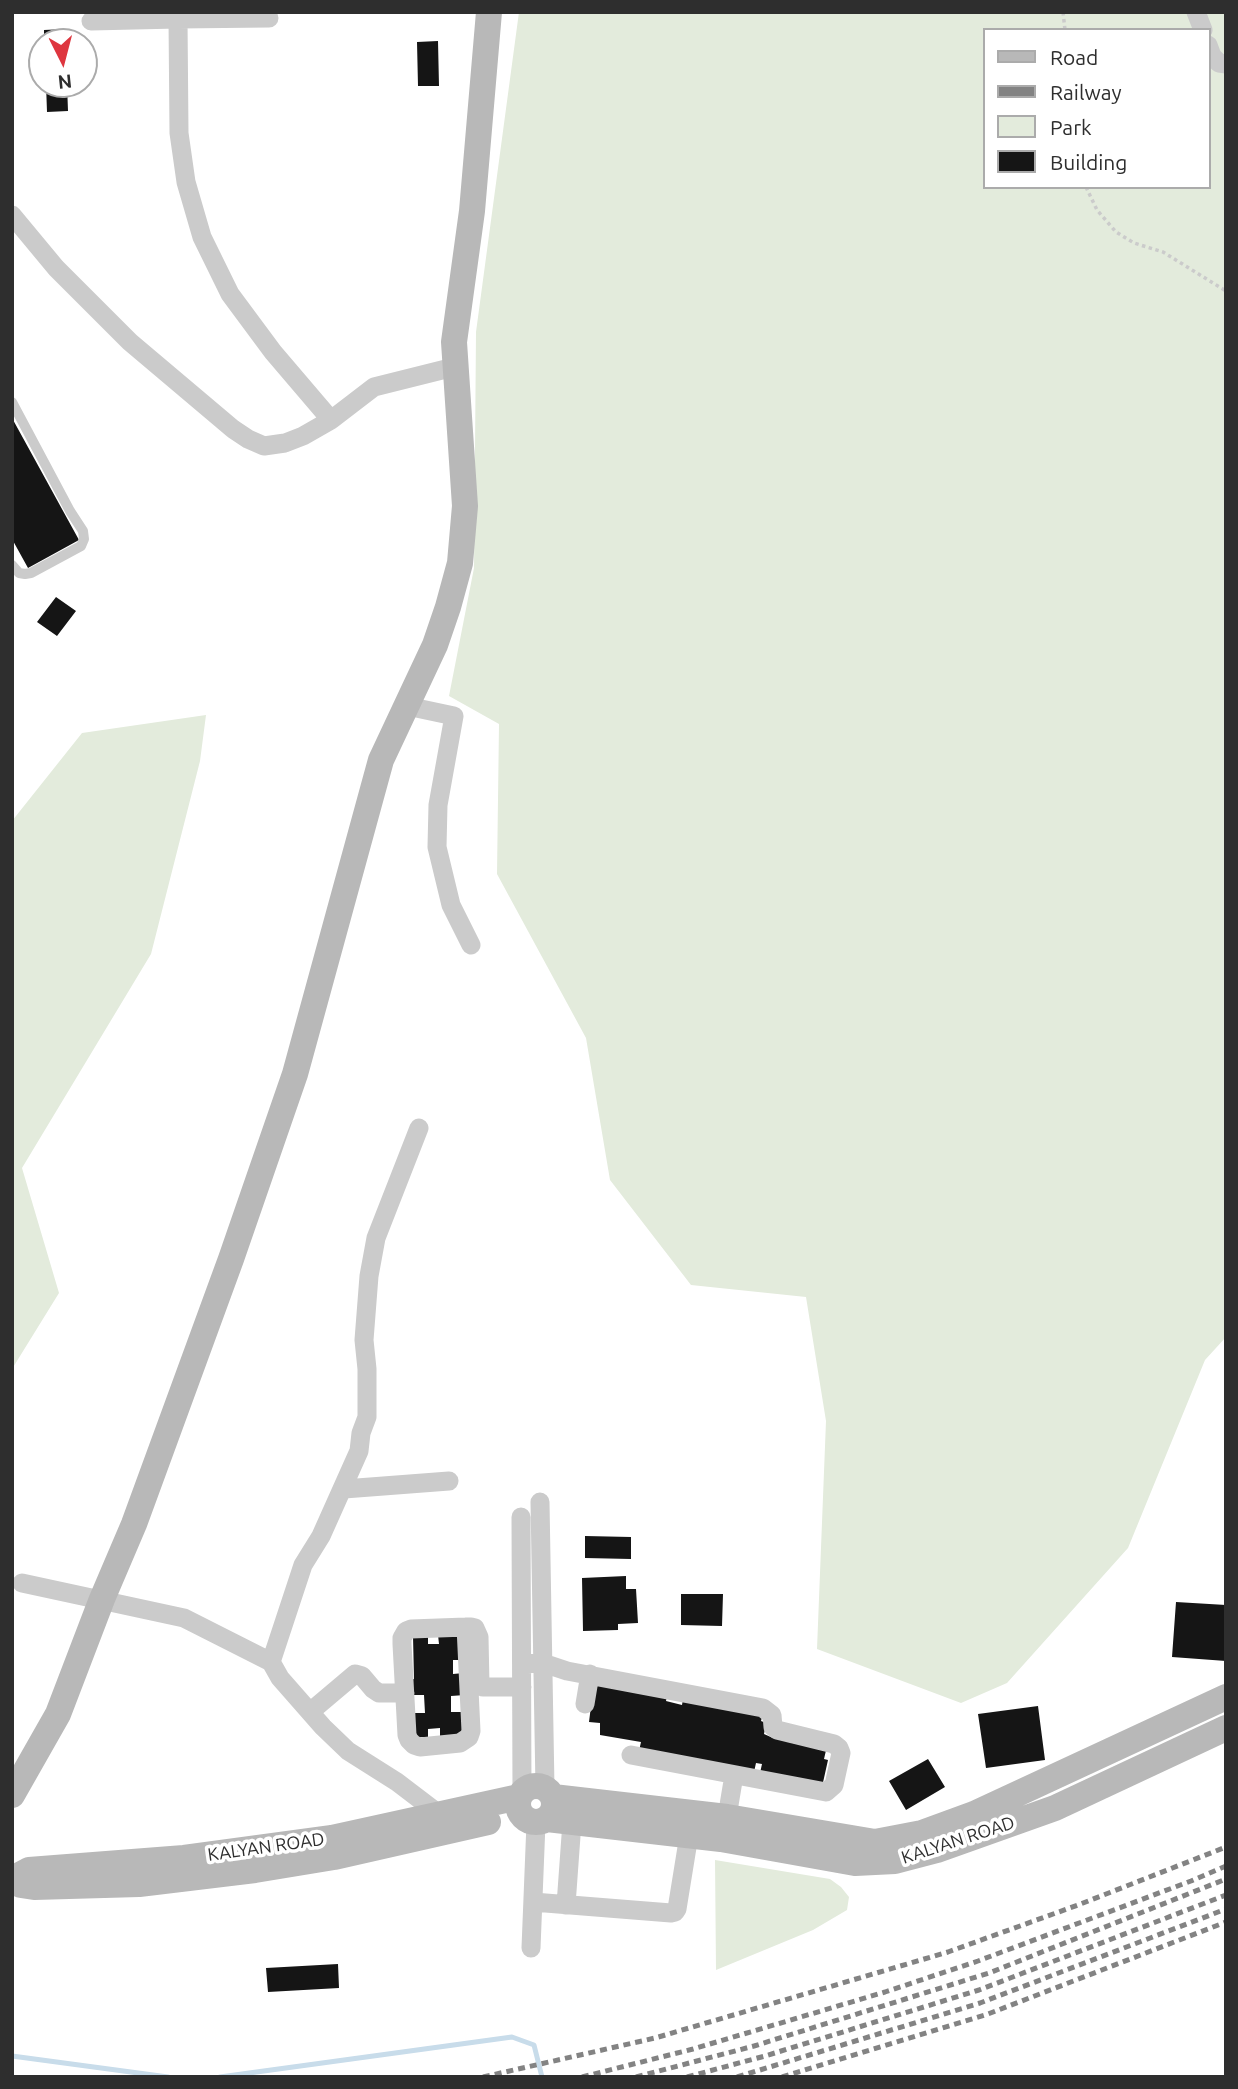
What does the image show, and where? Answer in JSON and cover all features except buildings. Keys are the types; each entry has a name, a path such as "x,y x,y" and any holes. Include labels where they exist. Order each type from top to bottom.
{"main road":[{"path":"12,1795 58,1714 134,1524 295,1074 381,760 435,645 449,607 460,563 466,506 454,342 472,211 489,12"},
{"name":"KALYAN ROAD","path":"539,1807 855,1863 895,1861 922,1833 974,1814 1226,1697"},
{"name":"KALYAN ROAD","path":"12,1881 29,1870 184,1858 539,1807 727,1817 937,1850 1055,1808 1226,1728"}],"street":[{"path":"178,15 179,133 186,182 202,237 230,294 273,352 331,420"},
{"path":"91,21 178,15 270,18"},
{"path":"1210,50 1219,63 1226,64"},
{"path":"12,215 56,268 130,342 248,439 264,446 285,443 303,436 331,420 374,387 454,367"},
{"path":"407,706 454,716 438,805 437,848 451,905 471,945"},
{"path":"271,1662 303,1565 321,1536 359,1451 361,1433 367,1417 364,1340 369,1276 376,1238 419,1128"},
{"path":"344,1489 449,1481"},
{"path":"531,1948 543,1663 540,1502"},
{"path":"521,1517 522,1687 539,1807 566,1905"},
{"path":"22,1583 184,1618 271,1662 279,1678 348,1751 397,1782 442,1823"},
{"path":"466,1627 471,1731 469,1737 460,1743 421,1746 414,1745 409,1740 402,1644 406,1631 466,1627 475,1628 478,1632 480,1685 522,1687"},
{"path":"522,1664 543,1663 567,1671 763,1708 772,1715 773,1727 777,1730 834,1744 841,1753 834,1785 826,1792 631,1755"},
{"path":"310,1712 355,1674 362,1676 379,1693 405,1693"},
{"path":"585,1703 590,1674"},
{"path":"727,1817 734,1775"},
{"path":"533,1902 675,1912 688,1835"}],"lane":[{"path":"12,402 83,531 84,539 81,546 31,572 19,573 12,565"}],"path":[{"path":"1087,189 1097,210 1116,232 1134,243 1163,252 1226,291"}],"green space":[{"path":"519,12 1226,12 1226,1337 1205,1360 1128,1548 1007,1683 961,1703 817,1649 826,1421 806,1297 691,1285 610,1180 586,1038 497,874 499,724 449,696 474,568 476,332"},
{"path":"206,715 200,761 151,954 22,1168 59,1293 12,1369 12,821 82,733"},
{"path":"715,1860 830,1879 849,1897 847,1910 813,1930 716,1970"}],"waterway":[{"path":"220,2077 512,2037 534,2045 542,2077"},
{"path":"12,2056 168,2077"}],"railway":[{"path":"483,2077 655,2038 948,1952 1226,1847"},
{"path":"582,2077 693,2049 885,1992 978,1961 1226,1866"},
{"path":"636,2077 754,2046 989,1973 1226,1879"},
{"path":"687,2077 765,2056 979,1990 1226,1895"},
{"path":"737,2077 980,2003 1226,1909"},
{"path":"782,2077 988,2014 1226,1922"}]}
